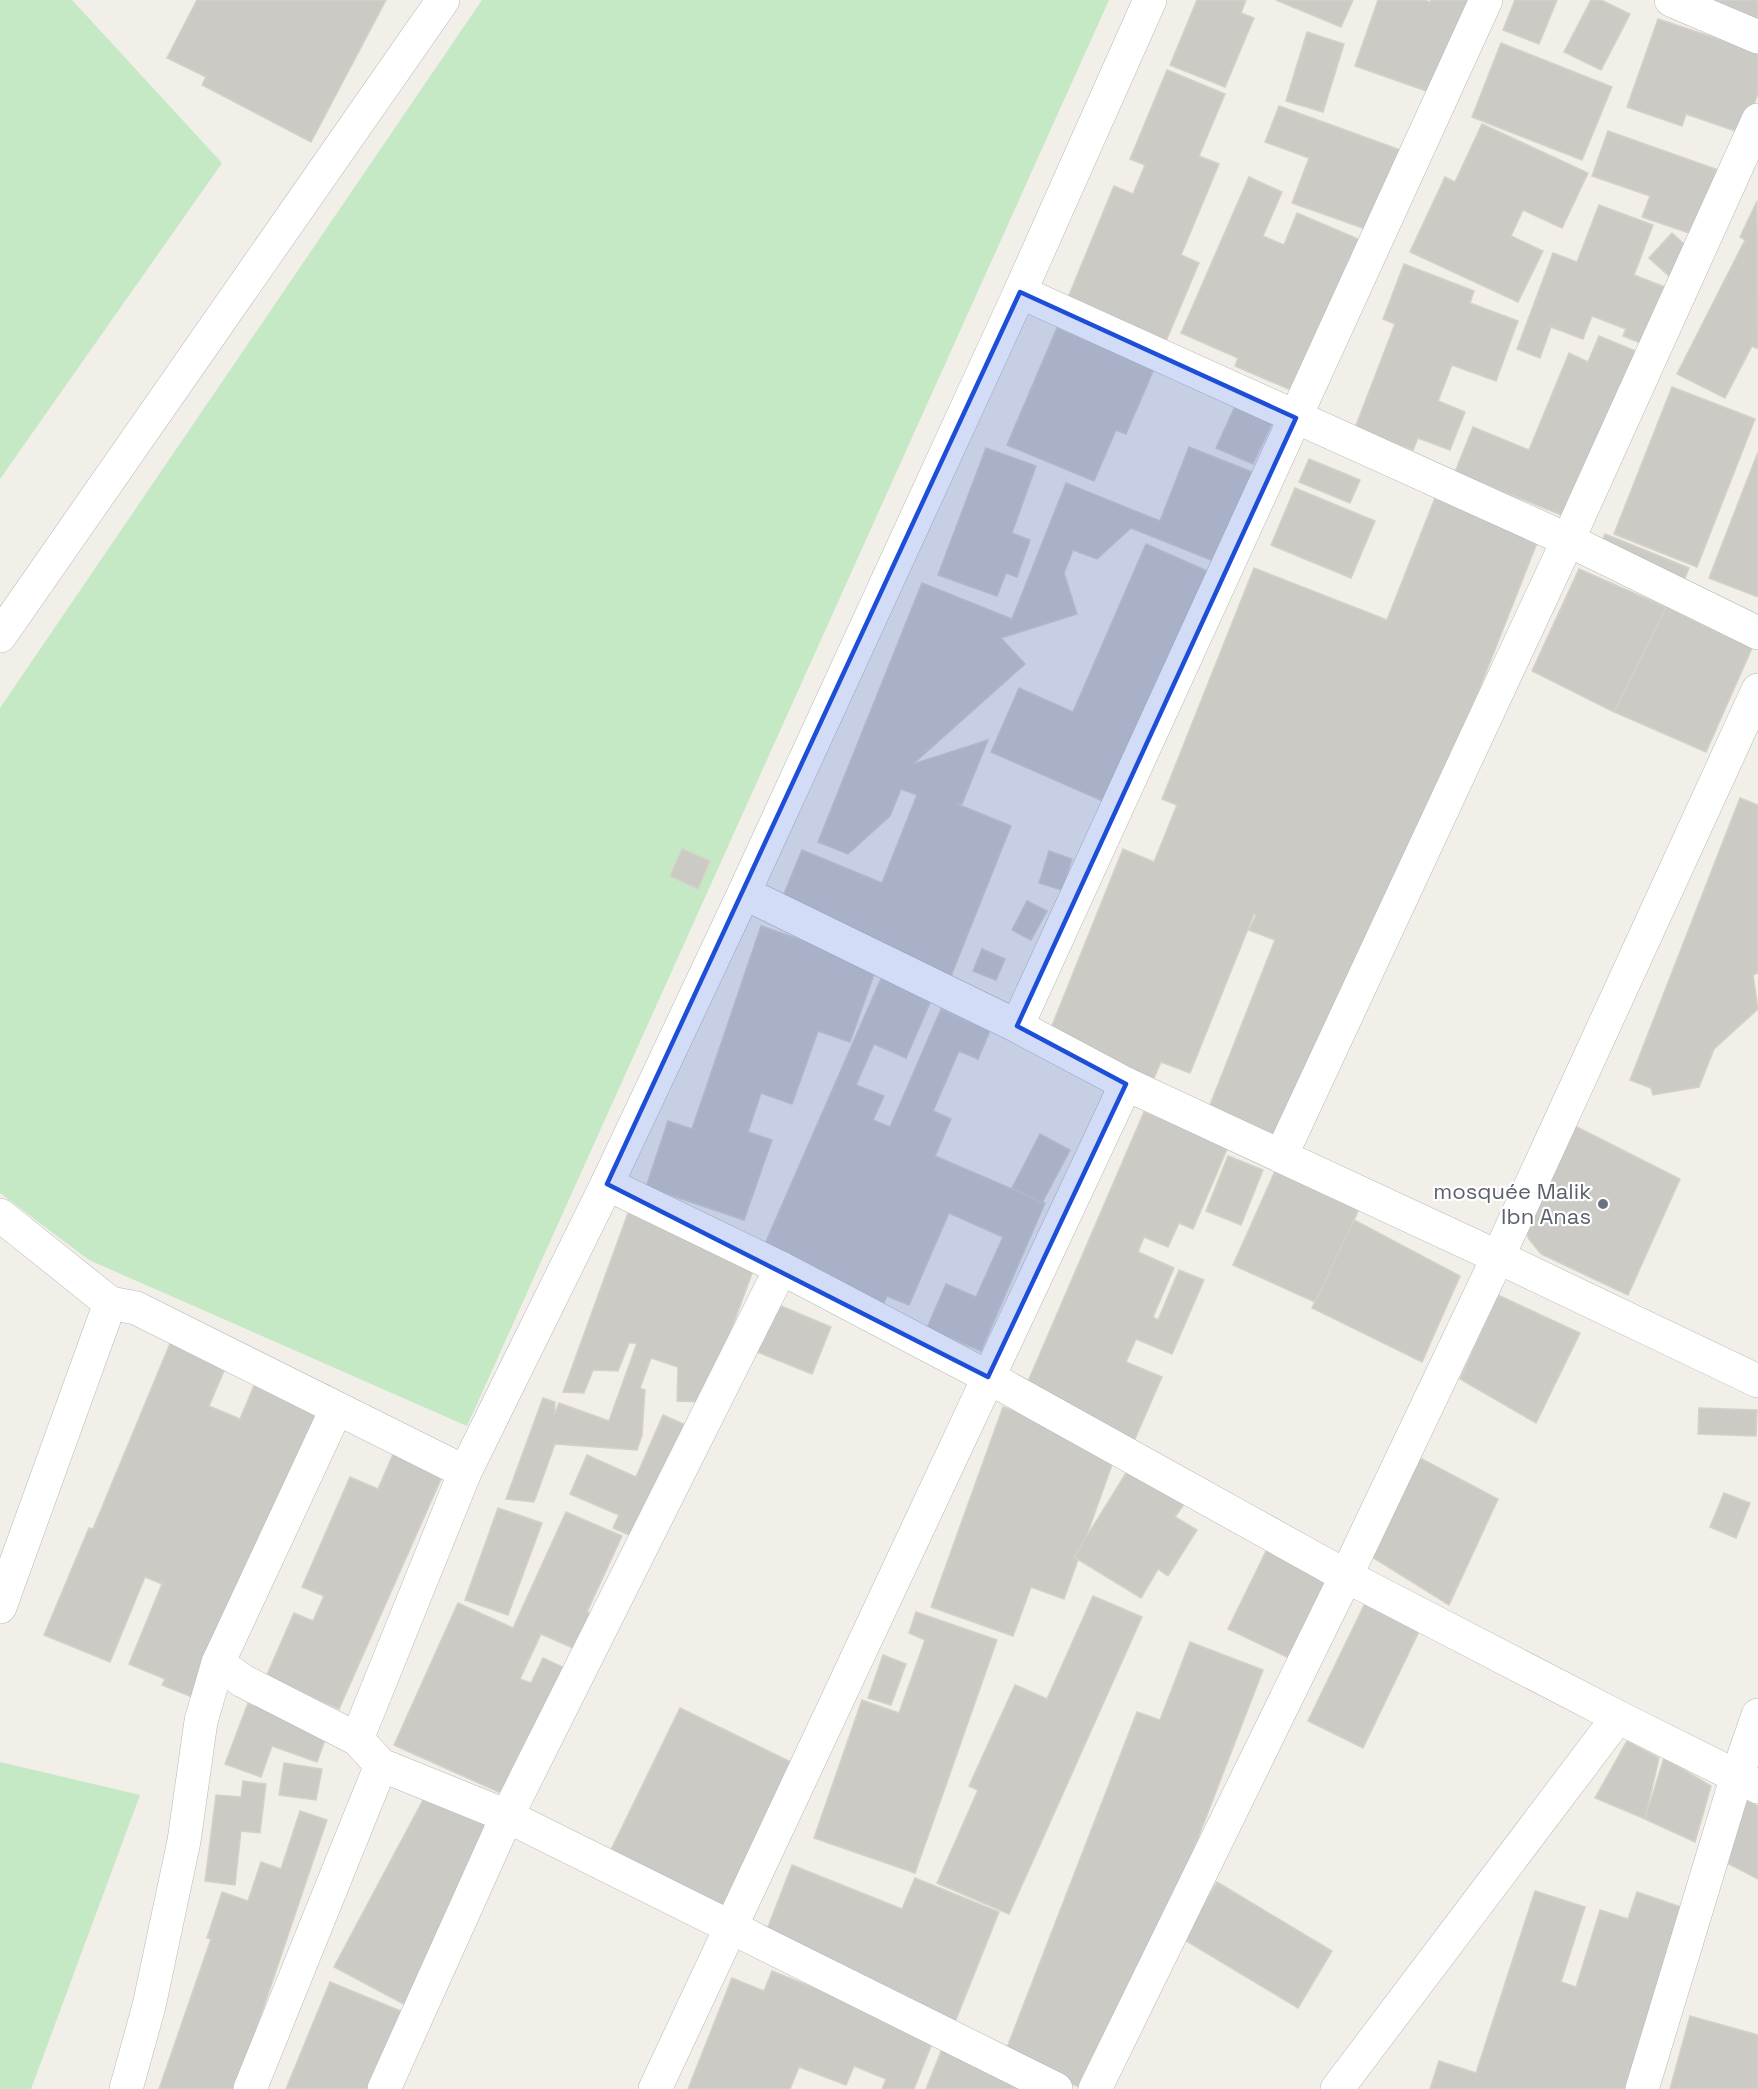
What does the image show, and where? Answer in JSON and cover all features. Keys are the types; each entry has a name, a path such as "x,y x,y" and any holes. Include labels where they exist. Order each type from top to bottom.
{"street":[{"path":"0,636 443,0"},
{"path":"357,1739 465,1472 607,1184 744,893 1020,292 1150,0"},
{"path":"1017,1026 1486,0"},
{"path":"1671,0 1758,37"},
{"path":"1281,1156 1568,540 1758,120"},
{"path":"1020,292 1568,540 1758,633"},
{"path":"1095,2089 1346,1576 1498,1257 1758,690"},
{"path":"744,893 1017,1026 1126,1084 1758,1381"},
{"path":"655,2089 1126,1084"},
{"path":"607,1184 781,1268 988,1377 1346,1576 1618,1717 1748,1781"},
{"path":"0,1215 110,1303 136,1308 336,1410 465,1472"},
{"path":"384,2089 507,1816 781,1268"},
{"path":"0,1607 110,1303"},
{"path":"126,2089 149,2006 184,1841 201,1721 218,1663 336,1410"},
{"path":"218,1663 243,1681 357,1739 381,1765 507,1816 1056,2089"},
{"path":"1642,2089 1748,1781 1758,1715"},
{"path":"1337,2089 1618,1717"},
{"path":"250,2089 381,1765"}],"highlighted area":[{"path":"1020,292 1296,418 1017,1026 1126,1084 988,1377 607,1184"}],"green space":[{"path":"0,0 72,0 222,163 0,479"},
{"path":"482,0 1109,0 467,1426 89,1260 0,1193 0,708"},
{"path":"0,1762 140,1795 31,2089 0,2089"}],"building":[{"path":"197,0 386,0 311,142 202,85 206,77 167,58"},
{"path":"1197,0 1246,0 1241,13 1254,18 1225,87 1170,65"},
{"path":"1276,0 1353,0 1341,27"},
{"path":"1378,0 1430,2 1431,0 1469,0 1435,94 1355,66"},
{"path":"1515,0 1557,0 1539,44 1503,30"},
{"path":"1591,0 1601,0 1630,14 1601,70 1564,52"},
{"path":"1702,0 1758,0 1758,22"},
{"path":"1658,19 1758,52 1758,93 1744,134 1686,114 1682,126 1627,107"},
{"path":"1307,32 1344,44 1323,112 1286,101"},
{"path":"1501,43 1612,87 1582,160 1472,117"},
{"path":"1167,70 1225,94 1199,156 1219,164 1181,255 1199,263 1166,341 1067,300 1114,186 1133,194 1145,165 1130,159"},
{"path":"1279,106 1403,151 1374,232 1292,203 1309,158 1265,142"},
{"path":"1482,124 1588,173 1562,228 1523,210 1511,236 1543,251 1518,302 1410,252 1445,177 1455,182"},
{"path":"1608,131 1721,171 1698,236 1642,217 1650,196 1592,176"},
{"path":"1249,177 1282,192 1263,236 1284,245 1297,213 1365,242 1298,393 1235,366 1238,358 1181,333"},
{"path":"1757,201 1758,349 1752,346 1725,398 1677,374 1745,240 1740,237"},
{"path":"1599,205 1653,225 1634,275 1675,291 1654,348 1623,336 1626,329 1592,316 1583,339 1551,327 1540,358 1517,349 1553,253 1577,262"},
{"path":"1672,233 1693,252 1670,277 1649,258"},
{"path":"1404,264 1474,291 1470,303 1518,321 1496,381 1452,365 1438,401 1465,412 1450,450 1418,438 1413,450 1355,428 1395,324 1383,319"},
{"path":"1057,328 1154,369 1126,434 1116,430 1094,481 1007,445"},
{"path":"1599,336 1645,355 1576,521 1455,472 1473,427 1529,450 1569,353 1588,362"},
{"path":"1672,387 1755,419 1697,567 1614,534"},
{"path":"1236,404 1273,422 1253,464 1216,448"},
{"path":"1189,447 1252,472 1216,562 1131,528 1097,559 1073,550 1064,573 1077,614 1001,638 1025,664 913,764 988,740 962,804 957,804 1011,826 949,981 776,913 802,850 882,883 917,795 901,789 890,816 848,854 818,842 922,583 1012,619 1066,483 1160,521"},
{"path":"986,448 1036,466 1012,533 1030,540 1017,577 1006,573 997,596 938,575"},
{"path":"1758,452 1758,597 1709,578"},
{"path":"1309,459 1360,480 1350,503 1299,482"},
{"path":"1295,488 1375,521 1351,578 1271,545"},
{"path":"1435,498 1539,538 1297,1151 1206,1115 1275,940 1249,930 1256,915 1254,914 1190,1073 1161,1062 1151,1085 1045,1043 1123,849 1154,862 1177,805 1162,799 1254,568 1387,620"},
{"path":"1605,534 1689,568 1681,588 1597,554"},
{"path":"1146,544 1207,571 1170,655 1114,806 991,752 1019,688 1073,712"},
{"path":"1579,569 1666,607 1614,712 1532,671"},
{"path":"1666,607 1752,648 1706,752 1614,712"},
{"path":"1740,798 1758,805 1758,973 1753,975 1758,1009 1714,1049 1699,1087 1653,1095 1651,1088 1630,1080"},
{"path":"682,849 710,861 698,889 670,876"},
{"path":"1049,851 1072,859 1062,890 1039,883"},
{"path":"1027,901 1047,911 1031,940 1012,930"},
{"path":"761,926 877,966 850,1042 818,1031 792,1104 761,1093 748,1132 772,1140 744,1220 646,1187 668,1121 692,1129"},
{"path":"982,949 1005,959 996,980 973,971"},
{"path":"883,974 933,996 906,1058 874,1044 856,1085 884,1096 873,1120 890,1127 941,1009 990,1031 978,1059 959,1051 933,1111 951,1119 935,1156 1045,1203 981,1351 927,1328 946,1284 976,1297 1003,1237 949,1213 909,1305 887,1296 883,1306 761,1253"},
{"path":"1144,1112 1228,1147 1193,1229 1179,1223 1168,1247 1144,1237 1138,1252 1174,1268 1153,1317 1158,1320 1179,1270 1204,1280 1172,1354 1136,1339 1126,1362 1162,1377 1134,1441 1023,1393"},
{"name":"mosquée Malik Ibn Anas","path":"1575,1126 1680,1179 1628,1295 1541,1254 1525,1230"},
{"path":"1040,1134 1070,1150 1042,1203 1012,1188"},
{"path":"1228,1156 1263,1170 1241,1225 1206,1211"},
{"path":"1275,1171 1359,1209 1317,1303 1233,1265"},
{"path":"628,1213 757,1260 720,1360 702,1402 677,1401 678,1367 651,1358 640,1388 645,1390 642,1435 637,1450 555,1444 534,1502 506,1499 543,1398 555,1402 554,1415 559,1403 609,1421 637,1343 629,1343 618,1371 593,1370 584,1393 563,1392"},
{"path":"1354,1220 1460,1276 1422,1362 1312,1308"},
{"path":"1498,1295 1580,1333 1536,1423 1460,1379"},
{"path":"774,1303 831,1327 812,1374 755,1351"},
{"path":"174,1334 230,1357 209,1406 240,1419 265,1359 330,1386 200,1700 162,1685 165,1679 129,1664 162,1584 145,1577 110,1662 44,1635 89,1528 93,1529"},
{"path":"1003,1407 1118,1448 1064,1599 1031,1587 1013,1636 931,1607"},
{"path":"1699,1408 1757,1410 1756,1436 1698,1434"},
{"path":"663,1415 690,1427 641,1540 613,1528 619,1515 570,1494 587,1455 636,1477"},
{"path":"397,1445 453,1452 339,1709 266,1677 294,1613 313,1621 324,1596 302,1587 350,1477 378,1489"},
{"path":"1420,1458 1498,1499 1449,1605 1372,1557"},
{"path":"1131,1465 1187,1500 1175,1517 1197,1530 1168,1576 1158,1569 1141,1598 1074,1557"},
{"path":"1724,1493 1750,1503 1736,1538 1710,1527"},
{"path":"498,1508 542,1523 508,1615 465,1600"},
{"path":"566,1512 622,1536 587,1612 598,1617 582,1652 541,1634 520,1679 531,1683 543,1658 580,1675 521,1802 394,1745 458,1603 513,1628"},
{"path":"1271,1541 1334,1571 1291,1659 1228,1629"},
{"path":"1370,1593 1425,1619 1363,1748 1308,1721"},
{"path":"1093,1596 1142,1617 1009,1914 937,1883 978,1790 969,1786 1015,1685 1047,1699"},
{"path":"916,1612 997,1640 915,1873 814,1838 862,1700 899,1713 925,1640 909,1633"},
{"path":"1190,1642 1263,1670 1101,2089 1085,2089 1003,2058 1137,1712 1160,1720"},
{"path":"883,1655 906,1664 891,1705 868,1698"},
{"path":"248,1703 328,1732 317,1762 272,1746 261,1777 225,1764"},
{"path":"680,1708 793,1763 722,1909 609,1854"},
{"path":"1627,1741 1659,1758 1645,1819 1595,1798"},
{"path":"1664,1758 1711,1786 1695,1842 1645,1819"},
{"path":"284,1763 322,1769 316,1800 279,1795"},
{"path":"243,1781 266,1784 260,1833 241,1831 235,1885 205,1881 216,1795 241,1797"},
{"path":"430,1787 501,1825 413,2009 334,1967"},
{"path":"1747,1800 1758,1806 1758,1879 1727,1863"},
{"path":"300,1811 327,1820 236,2089 159,2089 211,1939 207,1938 222,1892 248,1901 261,1862 281,1869"},
{"path":"792,1865 902,1909 915,1878 999,1912 953,2027 759,1950"},
{"path":"1217,1882 1332,1951 1298,2008 1183,1939"},
{"path":"1535,1891 1585,1907 1561,1982 1576,1987 1600,1910 1628,1919 1637,1892 1687,1909 1629,2089 1430,2089 1439,2061 1476,2073"},
{"path":"772,1971 935,2036 914,2089 882,2089 886,2079 854,2066 846,2085 799,2067 790,2089 688,2089 732,1978 764,1991"},
{"path":"330,1982 408,2014 377,2089 286,2089"},
{"path":"1690,2016 1758,2035 1758,2089 1670,2089"},
{"path":"942,2049 1043,2089 926,2089"}],"place":[{"name":"mosquée Malik Ibn Anas","path":"1603,1204"}]}
